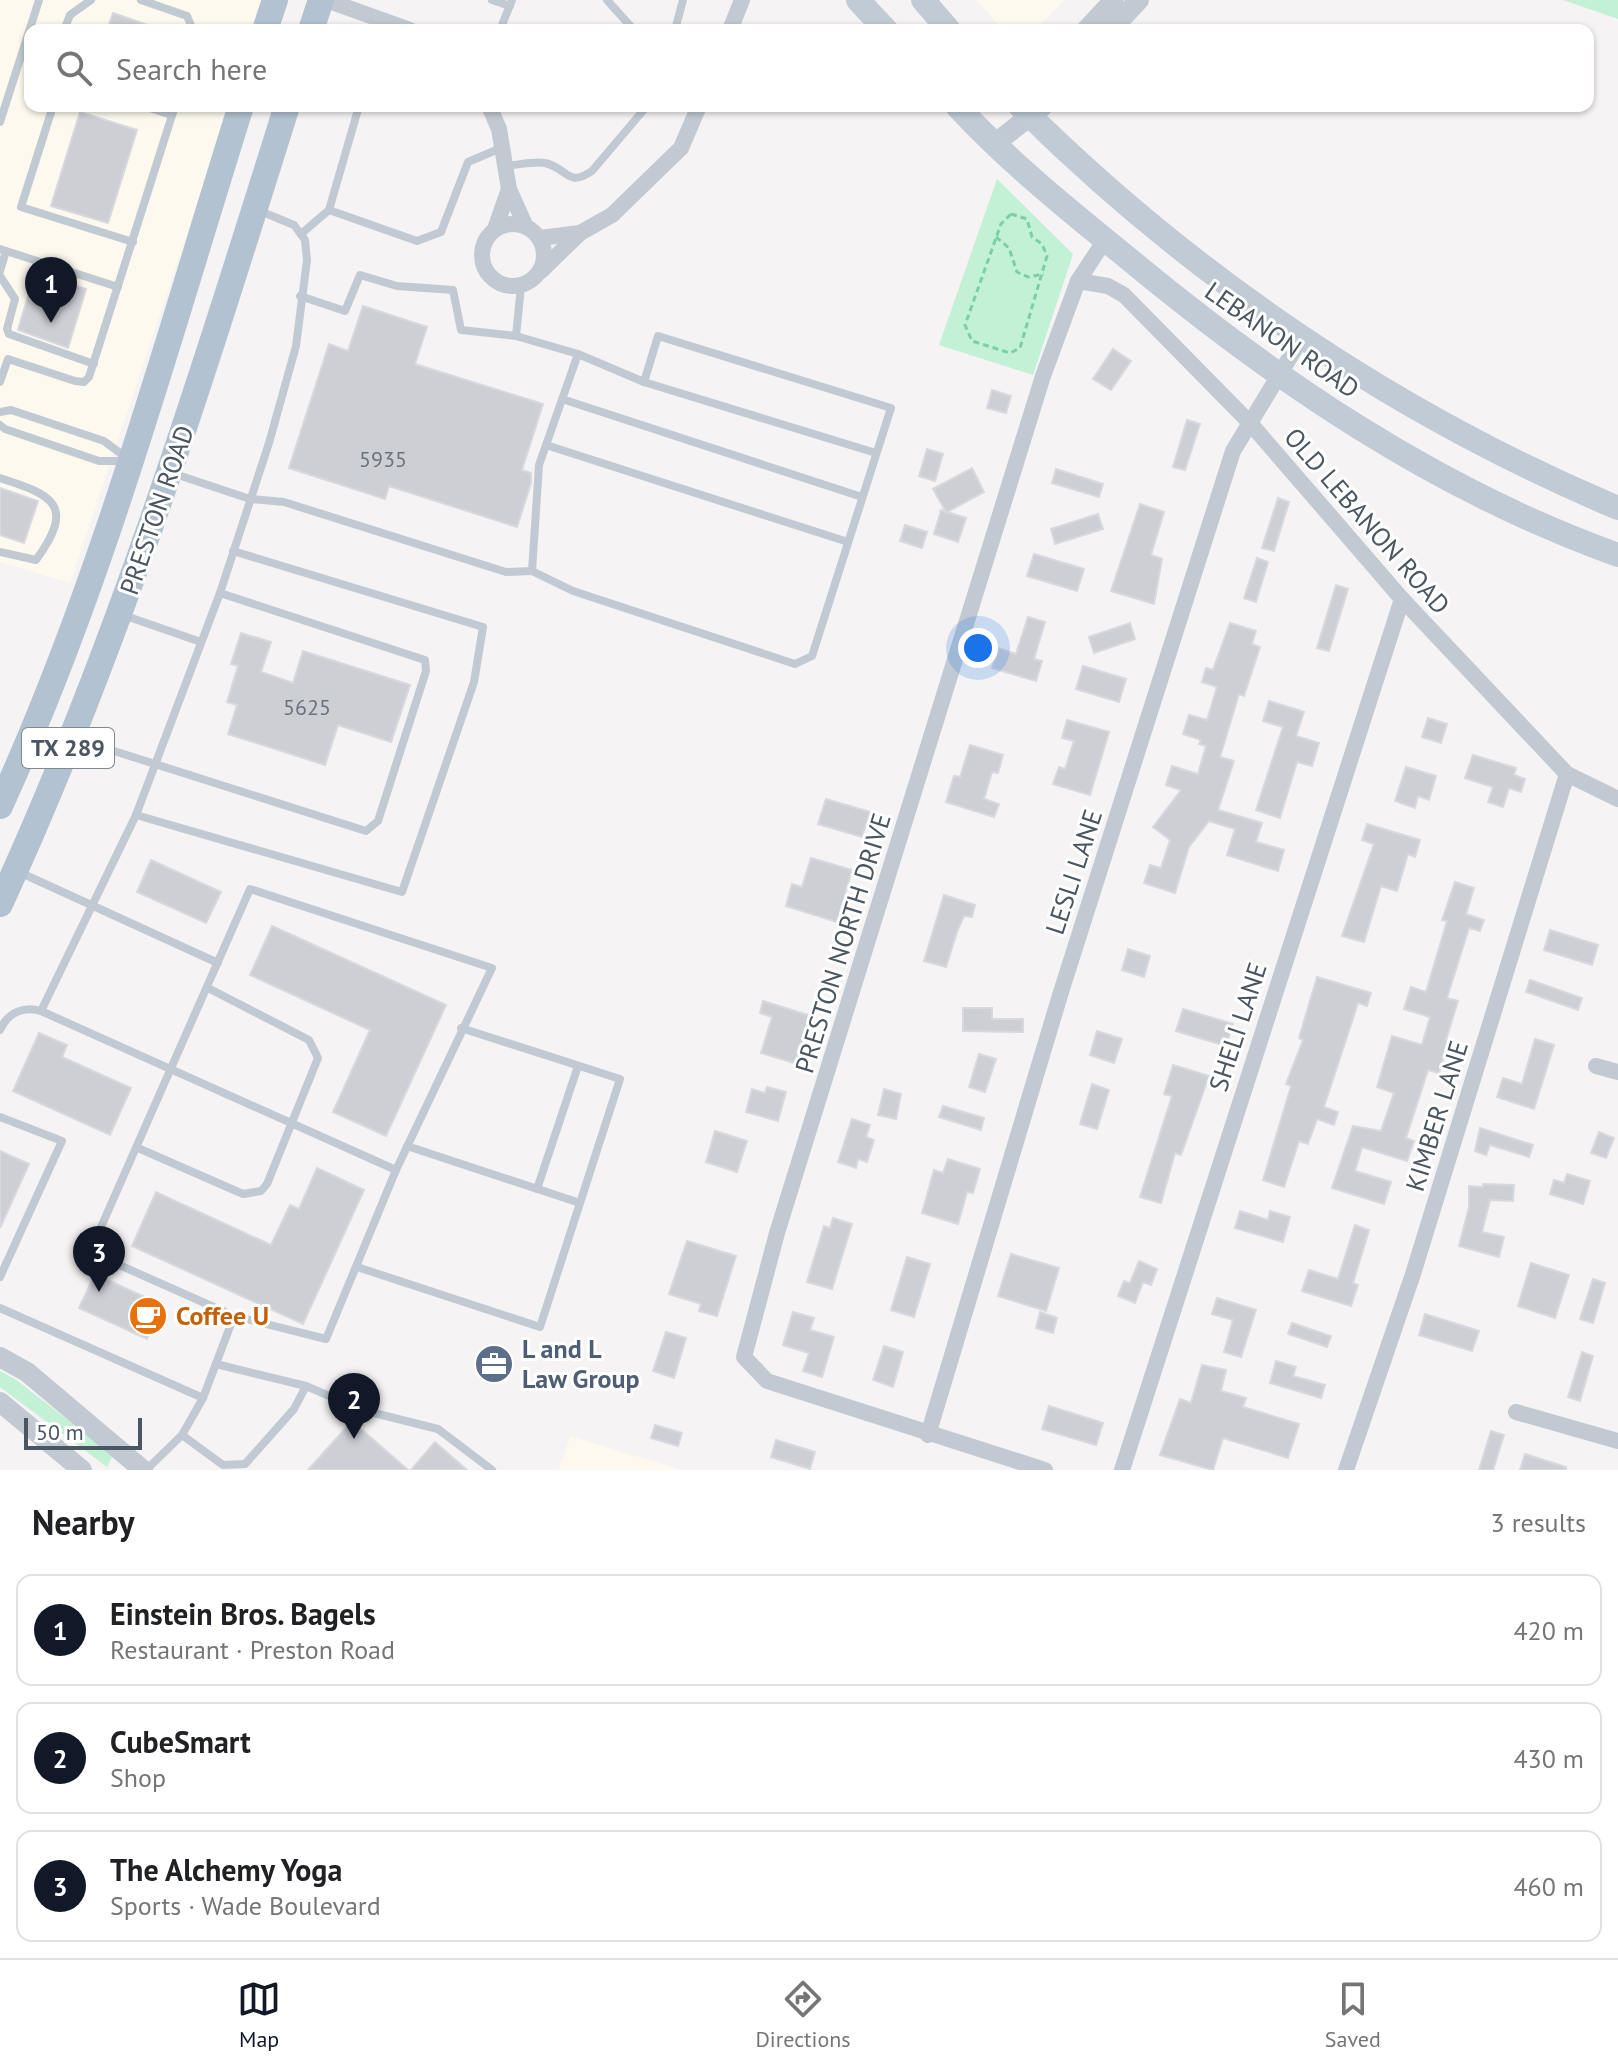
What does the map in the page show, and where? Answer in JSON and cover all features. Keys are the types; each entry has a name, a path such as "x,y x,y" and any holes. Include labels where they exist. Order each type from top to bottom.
{"main road":[{"path":"267,24 275,0"},
{"path":"314,24 324,0"},
{"path":"858,0 880,24"},
{"path":"923,0 944,24"},
{"name":"PRESTON ROAD","path":"0,806 63,654 132,462 239,112"},
{"name":"PRESTON ROAD","path":"0,904 8,866 73,738 120,614 171,472 285,112"},
{"name":"LEBANON ROAD","path":"963,112 993,145 1105,240 1277,376 1420,465 1572,539 1618,555"},
{"name":"LEBANON ROAD","path":"1031,112 1204,266 1301,339 1406,405 1508,459 1618,508"},
{"path":"132,462 171,472"}],"street":[{"path":"324,0 380,24"},
{"path":"732,24 742,0"},
{"path":"1092,24 1114,0"},
{"path":"1117,24 1139,0"},
{"path":"492,112 499,129 509,189 526,227 540,238 545,259 541,271"},
{"path":"509,189 495,229 485,240 481,255 484,269 493,280 507,286 521,286 580,233 612,215 681,148 696,112"},
{"path":"993,145 1025,112"},
{"path":"495,229 509,224 526,227"},
{"path":"540,238 580,233"},
{"name":"PRESTON NORTH DRIVE","path":"1045,1470 767,1381 744,1357 777,1233 1043,376 1078,281 1105,240"},
{"name":"OLD LEBANON ROAD","path":"1078,281 1108,286 1124,295 1250,423 1402,599 1567,774 1618,799"},
{"name":"LESLI LANE","path":"928,1435 1061,992 1233,451 1301,339"},
{"name":"SHELI LANE","path":"1122,1470 1402,599"},
{"name":"KIMBER LANE","path":"1346,1470 1413,1274 1567,774"},
{"path":"1596,1066 1618,1072"},
{"path":"0,1357 27,1372 145,1470"},
{"path":"0,1402 82,1470"},
{"path":"1516,1412 1618,1441"}],"lane":[{"path":"31,24 39,0"},
{"path":"66,24 70,15 91,0"},
{"path":"141,0 187,16 190,24"},
{"path":"492,0 511,3 502,24"},
{"path":"607,0 629,24"},
{"path":"677,24 683,0"},
{"path":"0,119 24,48"},
{"path":"18,67 24,68"},
{"path":"51,112 21,207 133,242"},
{"path":"0,382 4,358 75,381 84,382 89,377 172,112"},
{"path":"301,234 329,210 357,112"},
{"path":"505,166 544,163 571,178 581,179 592,171 642,112"},
{"path":"329,210 417,241 441,232 468,162 502,148"},
{"path":"41,1011 136,815 220,593 296,346 307,260 301,234 294,225 255,209"},
{"path":"94,364 9,334 7,329 15,299 0,274 3,250 118,287"},
{"path":"300,296 345,311 360,275 397,286 453,290 461,330 516,336 578,354 644,382 876,453"},
{"path":"516,336 521,286"},
{"path":"171,472 250,499 284,502 506,572 532,571 573,591 795,664 812,656 891,408 658,336 644,382"},
{"path":"532,571 539,465 578,354"},
{"path":"562,399 862,497"},
{"path":"0,412 11,410 104,441 132,462"},
{"path":"0,425 99,461 132,462"},
{"path":"546,445 848,542"},
{"path":"0,478 43,492 55,505 57,516 46,547 36,560 0,552"},
{"path":"136,815 402,892 474,682 483,627 233,551"},
{"path":"73,738 366,831 378,821 426,671 425,660 220,593"},
{"path":"120,614 201,642"},
{"path":"8,866 218,963"},
{"path":"250,889 492,968 396,1170 326,1339 234,1316 90,1252 218,963 250,889"},
{"path":"138,1148 243,1194 254,1194 267,1184 318,1065 315,1048 301,1035 208,988"},
{"path":"0,1030 11,1015 20,1010 30,1008 41,1011 396,1170"},
{"path":"357,1267 540,1327 620,1079 461,1028"},
{"path":"537,1189 578,1066"},
{"path":"0,1117 62,1141 1,1272"},
{"path":"407,1146 580,1203"},
{"path":"0,1308 203,1398"},
{"path":"145,1470 182,1435 203,1398 234,1316"},
{"path":"216,1364 306,1386 362,1410 438,1429 492,1470"},
{"path":"182,1435 223,1465 245,1464 294,1409 306,1386"}],"path":[{"path":"1011,214 1027,219 1032,237 1045,249 1044,274 1020,348 1010,353 972,341 965,325 996,237 1001,224 1011,214"},
{"path":"996,237 1009,248 1017,272 1028,277 1044,274"}],"shaded area":[{"path":"0,0 266,0 258,24 24,24 24,112 228,112 70,583 0,562"},
{"path":"976,0 1065,0 1041,24 998,24"},
{"path":"570,1436 596,1444 682,1470 559,1470"}],"green space":[{"path":"1563,0 1618,0 1618,19"},
{"path":"997,179 1073,254 1033,375 939,345"},
{"path":"0,1371 15,1379 113,1455 107,1467 0,1387"}],"building":[{"path":"113,13 145,24 109,24"},
{"path":"80,112 137,130 108,223 51,206"},
{"path":"35,273 86,289 68,348 18,330"},
{"path":"363,306 427,327 415,364 543,404 522,470 531,473 531,483 517,527 389,486 385,499 289,468 329,344 348,351"},
{"path":"1113,349 1131,361 1111,390 1093,379"},
{"path":"992,390 1011,396 1006,413 987,408"},
{"path":"1187,420 1200,424 1185,470 1173,467"},
{"path":"927,449 943,454 935,481 919,476"},
{"path":"972,468 984,492 947,512 966,518 958,542 934,534 941,510 946,512 933,489"},
{"path":"1056,469 1103,484 1099,497 1052,483"},
{"path":"0,488 38,501 24,543 0,535"},
{"path":"1278,498 1289,502 1274,551 1262,548"},
{"path":"1140,504 1164,512 1151,555 1162,559 1154,604 1111,591"},
{"path":"1098,514 1103,529 1055,544 1051,529"},
{"path":"905,525 927,532 922,548 900,541"},
{"path":"1034,554 1084,569 1077,591 1027,576"},
{"path":"1257,558 1268,562 1256,602 1244,598"},
{"path":"1336,585 1348,589 1329,651 1317,648"},
{"path":"1028,617 1045,622 1034,659 1042,661 1036,681 992,668 998,648 1016,654"},
{"path":"1130,623 1135,639 1094,653 1089,637"},
{"path":"1230,623 1256,631 1252,644 1260,647 1244,696 1239,694 1220,757 1234,761 1218,810 1262,823 1256,842 1284,850 1278,871 1227,855 1235,829 1209,821 1189,847 1175,893 1144,883 1150,865 1161,868 1170,840 1153,827 1181,790 1166,785 1172,766 1198,774 1206,746 1199,744 1201,740 1183,734 1189,715 1207,720 1217,687 1202,682 1206,668 1213,670"},
{"path":"241,633 271,642 261,672 293,683 303,651 410,685 391,742 338,725 325,765 228,734 237,705 227,702 238,666 231,664"},
{"path":"1083,666 1126,679 1119,702 1076,689"},
{"path":"1269,701 1304,712 1296,736 1319,743 1312,766 1297,762 1280,818 1256,810 1283,727 1263,721"},
{"path":"1428,718 1447,724 1441,743 1422,737"},
{"path":"1067,720 1109,732 1090,795 1053,784 1059,767 1065,769 1074,741 1062,738"},
{"path":"970,745 1003,755 998,773 992,772 984,799 999,804 994,817 946,802 954,776 960,777"},
{"path":"1473,755 1516,768 1514,775 1525,779 1521,792 1509,788 1503,807 1488,802 1493,787 1465,778"},
{"path":"1406,767 1436,776 1429,800 1418,796 1415,808 1395,801"},
{"path":"826,799 870,812 862,837 818,824"},
{"path":"1367,824 1420,840 1415,857 1408,854 1397,891 1381,886 1364,942 1342,936 1374,844 1362,840"},
{"path":"811,858 852,870 837,922 786,906 792,884 802,887"},
{"path":"151,860 221,892 206,923 137,892"},
{"path":"1455,882 1474,888 1466,914 1484,920 1480,931 1469,928 1447,998 1458,1001 1448,1041 1439,1073 1428,1070 1406,1138 1414,1141 1407,1161 1362,1147 1355,1171 1391,1182 1384,1204 1332,1188 1353,1126 1381,1131 1394,1093 1377,1087 1392,1036 1422,1045 1430,1017 1404,1009 1411,987 1426,992 1447,921 1442,920"},
{"path":"944,895 975,905 972,917 964,916 946,967 924,961"},
{"path":"272,926 446,1005 386,1136 333,1112 370,1030 250,975"},
{"path":"1550,930 1598,945 1592,965 1544,950"},
{"path":"1128,949 1150,956 1144,977 1122,970"},
{"path":"1317,977 1371,993 1367,1006 1358,1003 1324,1107 1338,1112 1334,1125 1317,1119 1308,1144 1299,1141 1284,1187 1263,1180 1291,1086 1286,1084 1303,1040 1299,1038"},
{"path":"1530,980 1582,998 1578,1010 1526,992"},
{"path":"763,1001 811,1016 797,1064 761,1053 772,1017 760,1013"},
{"path":"963,1008 992,1008 992,1019 1023,1019 1023,1032 963,1031"},
{"path":"1183,1009 1233,1024 1226,1046 1176,1031"},
{"path":"1097,1031 1122,1039 1114,1063 1090,1055"},
{"path":"39,1033 67,1045 62,1057 131,1088 110,1135 13,1091"},
{"path":"1535,1039 1554,1045 1534,1109 1497,1097 1503,1078 1522,1084"},
{"path":"979,1054 996,1059 985,1092 969,1087"},
{"path":"1173,1065 1209,1076 1181,1155 1175,1153 1161,1203 1140,1197 1172,1096 1164,1094"},
{"path":"1092,1084 1109,1090 1097,1129 1080,1124"},
{"path":"767,1087 786,1092 778,1121 746,1112 752,1089 765,1093"},
{"path":"884,1089 901,1094 896,1119 878,1115"},
{"path":"943,1106 984,1118 981,1130 939,1117"},
{"path":"852,1119 870,1125 866,1137 874,1140 867,1162 858,1159 856,1168 838,1162"},
{"path":"1480,1128 1533,1145 1529,1157 1490,1145 1486,1155 1475,1151"},
{"path":"715,1131 747,1141 737,1172 706,1162"},
{"path":"1599,1132 1614,1138 1606,1158 1591,1153"},
{"path":"0,1151 29,1164 0,1228"},
{"path":"948,1159 980,1169 973,1193 967,1192 958,1224 922,1213 934,1170 943,1173"},
{"path":"317,1168 364,1190 303,1324 132,1246 156,1192 271,1245 290,1205 299,1209"},
{"path":"1567,1174 1590,1181 1583,1204 1550,1194 1554,1180 1564,1183"},
{"path":"1483,1184 1514,1185 1513,1201 1490,1200 1482,1232 1504,1237 1499,1257 1459,1246 1469,1207 1469,1186 1483,1187"},
{"path":"1240,1211 1268,1220 1270,1211 1290,1217 1283,1242 1235,1228"},
{"path":"833,1218 852,1224 832,1289 807,1282 824,1226 830,1228"},
{"path":"1355,1225 1369,1230 1353,1283 1358,1285 1351,1306 1302,1291 1309,1270 1338,1279"},
{"path":"687,1241 736,1256 717,1316 699,1311 701,1304 669,1294"},
{"path":"1011,1254 1059,1268 1046,1311 998,1296"},
{"path":"907,1257 930,1264 914,1317 891,1310"},
{"path":"1139,1261 1157,1269 1151,1285 1143,1282 1135,1303 1118,1296 1124,1281 1130,1283"},
{"path":"1531,1263 1569,1275 1555,1318 1518,1306"},
{"path":"95,1274 162,1305 147,1339 79,1308"},
{"path":"1593,1279 1605,1283 1593,1323 1580,1319"},
{"path":"1217,1298 1256,1310 1241,1357 1224,1352 1233,1320 1212,1314"},
{"path":"793,1312 814,1318 810,1330 834,1337 822,1377 803,1371 809,1353 783,1345"},
{"path":"1040,1312 1057,1318 1053,1333 1036,1328"},
{"path":"1425,1314 1479,1331 1472,1351 1419,1335"},
{"path":"1292,1323 1331,1336 1327,1347 1288,1334"},
{"path":"666,1332 686,1338 674,1378 653,1371"},
{"path":"884,1346 903,1352 893,1387 873,1380"},
{"path":"1582,1352 1593,1356 1580,1401 1568,1397"},
{"path":"1276,1361 1296,1367 1293,1376 1325,1385 1321,1398 1270,1383"},
{"path":"1202,1365 1226,1370 1221,1391 1246,1398 1243,1407 1299,1424 1288,1458 1223,1438 1213,1470 1160,1455 1180,1399 1191,1403"},
{"path":"1049,1406 1103,1423 1096,1445 1042,1429"},
{"path":"352,1421 408,1470 308,1470"},
{"path":"655,1425 682,1433 678,1446 651,1438"},
{"path":"1491,1431 1504,1435 1493,1470 1479,1470"},
{"path":"776,1440 815,1452 810,1469 771,1457"},
{"path":"435,1442 467,1470 411,1470"},
{"path":"1525,1454 1566,1467 1566,1470 1520,1470"}],"place":[{"name":"Einstein Bros. Bagels","path":"51,323"},
{"name":"The Alchemy Yoga","path":"99,1292"},
{"name":"Coffee U","path":"148,1316"},
{"name":"L and L Law Group","path":"494,1364"},
{"name":"CubeSmart","path":"354,1439"}]}
